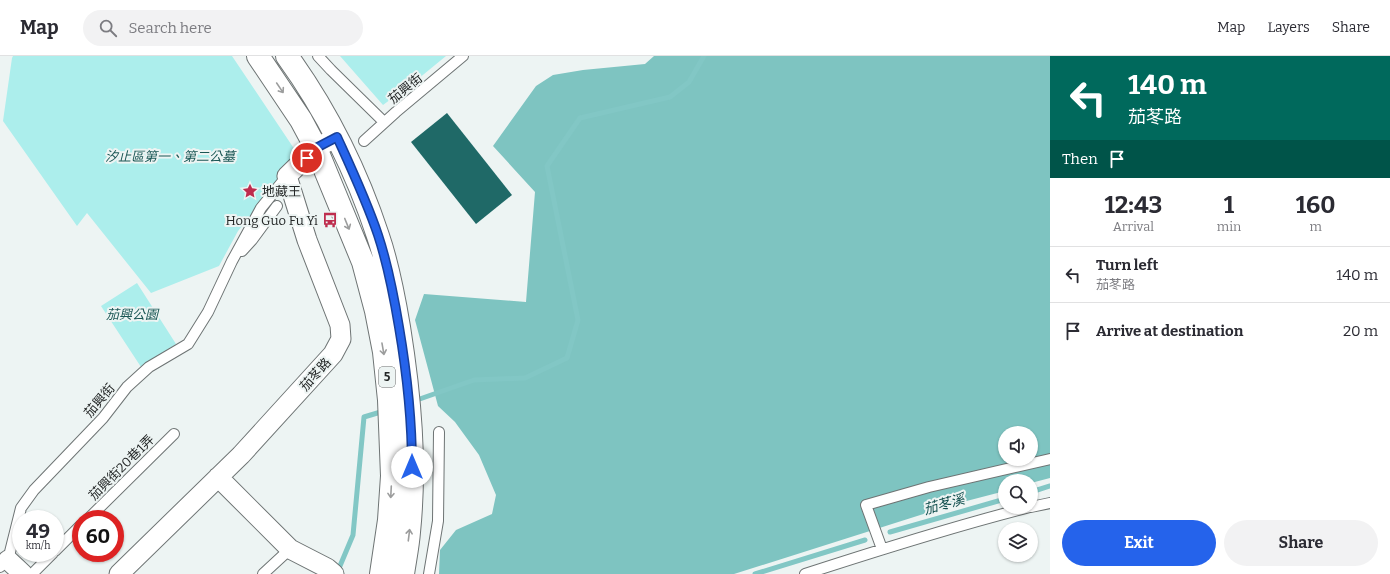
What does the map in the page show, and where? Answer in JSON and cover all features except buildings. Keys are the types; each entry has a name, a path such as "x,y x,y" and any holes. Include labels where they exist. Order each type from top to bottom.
{"main road":[{"name":"5","path":"258,56 301,120 316,148 363,262 376,312 385,360 389,400 392,476 389,520 381,574"},
{"name":"5","path":"294,59 337,137 365,199 379,237 395,304 411,411 412,467 409,532 403,574"}],"street":[{"path":"287,176 316,148 337,137"},
{"name":"茄苳路","path":"119,574 241,454 333,354 341,339 340,325 307,240 287,176"},
{"path":"218,477 290,549 330,571"},
{"path":"4,563 24,574"}],"lane":[{"path":"318,56 330,70 384,122"},
{"name":"茄興街","path":"364,141 384,122 463,56"},
{"name":"茄興街","path":"4,563 21,508 34,490 102,418 127,387 149,367 188,344 208,312 232,261 261,208 287,176"},
{"name":"茄興街","path":"232,261 252,240 277,206"},
{"path":"429,574 438,521 439,432"},
{"name":"茄興街20巷1弄","path":"97,510 174,434"},
{"path":"882,549 866,505 929,487 1050,459"},
{"path":"1038,506 1050,503"},
{"path":"805,574 882,549 1004,514"},
{"path":"64,542 72,535"},
{"path":"263,574 290,549"},
{"path":"32,574 44,562"}],"green space":[{"name":"汐止區第一、第二公墓","path":"13,56 232,56 299,156 238,231 219,266 151,293 87,213 77,226 3,121"},
{"path":"340,56 446,56 383,105"},
{"name":"茄興公園","path":"137,283 176,344 141,367 101,306"}],"shaded area":[{"path":"654,56 1050,56 1050,478 1038,481 1038,474 998,474 998,493 955,504 734,574 439,574 440,550 456,530 492,514 496,495 479,455 455,422 438,406 415,320 424,294 526,302 535,192 493,146 536,86 553,75 583,70 645,64"}],"waterway":[{"path":"414,401 474,380 525,378 567,358 578,320 547,166 580,118 670,97 689,82 704,56"},
{"path":"337,573 353,535 364,417 384,411"},
{"name":"茄苳溪","path":"1038,490 1050,486"},
{"name":"茄苳溪","path":"890,532 998,501"},
{"name":"茄苳溪","path":"755,574 865,540"}],"place":[{"name":"地藏王","path":"250,191"},
{"name":"Hong Guo Fu Yi","path":"330,220"}],"route":[{"path":"307,158 316,148 337,137 365,199 379,237 395,304 404,357 411,411 412,467"}]}
